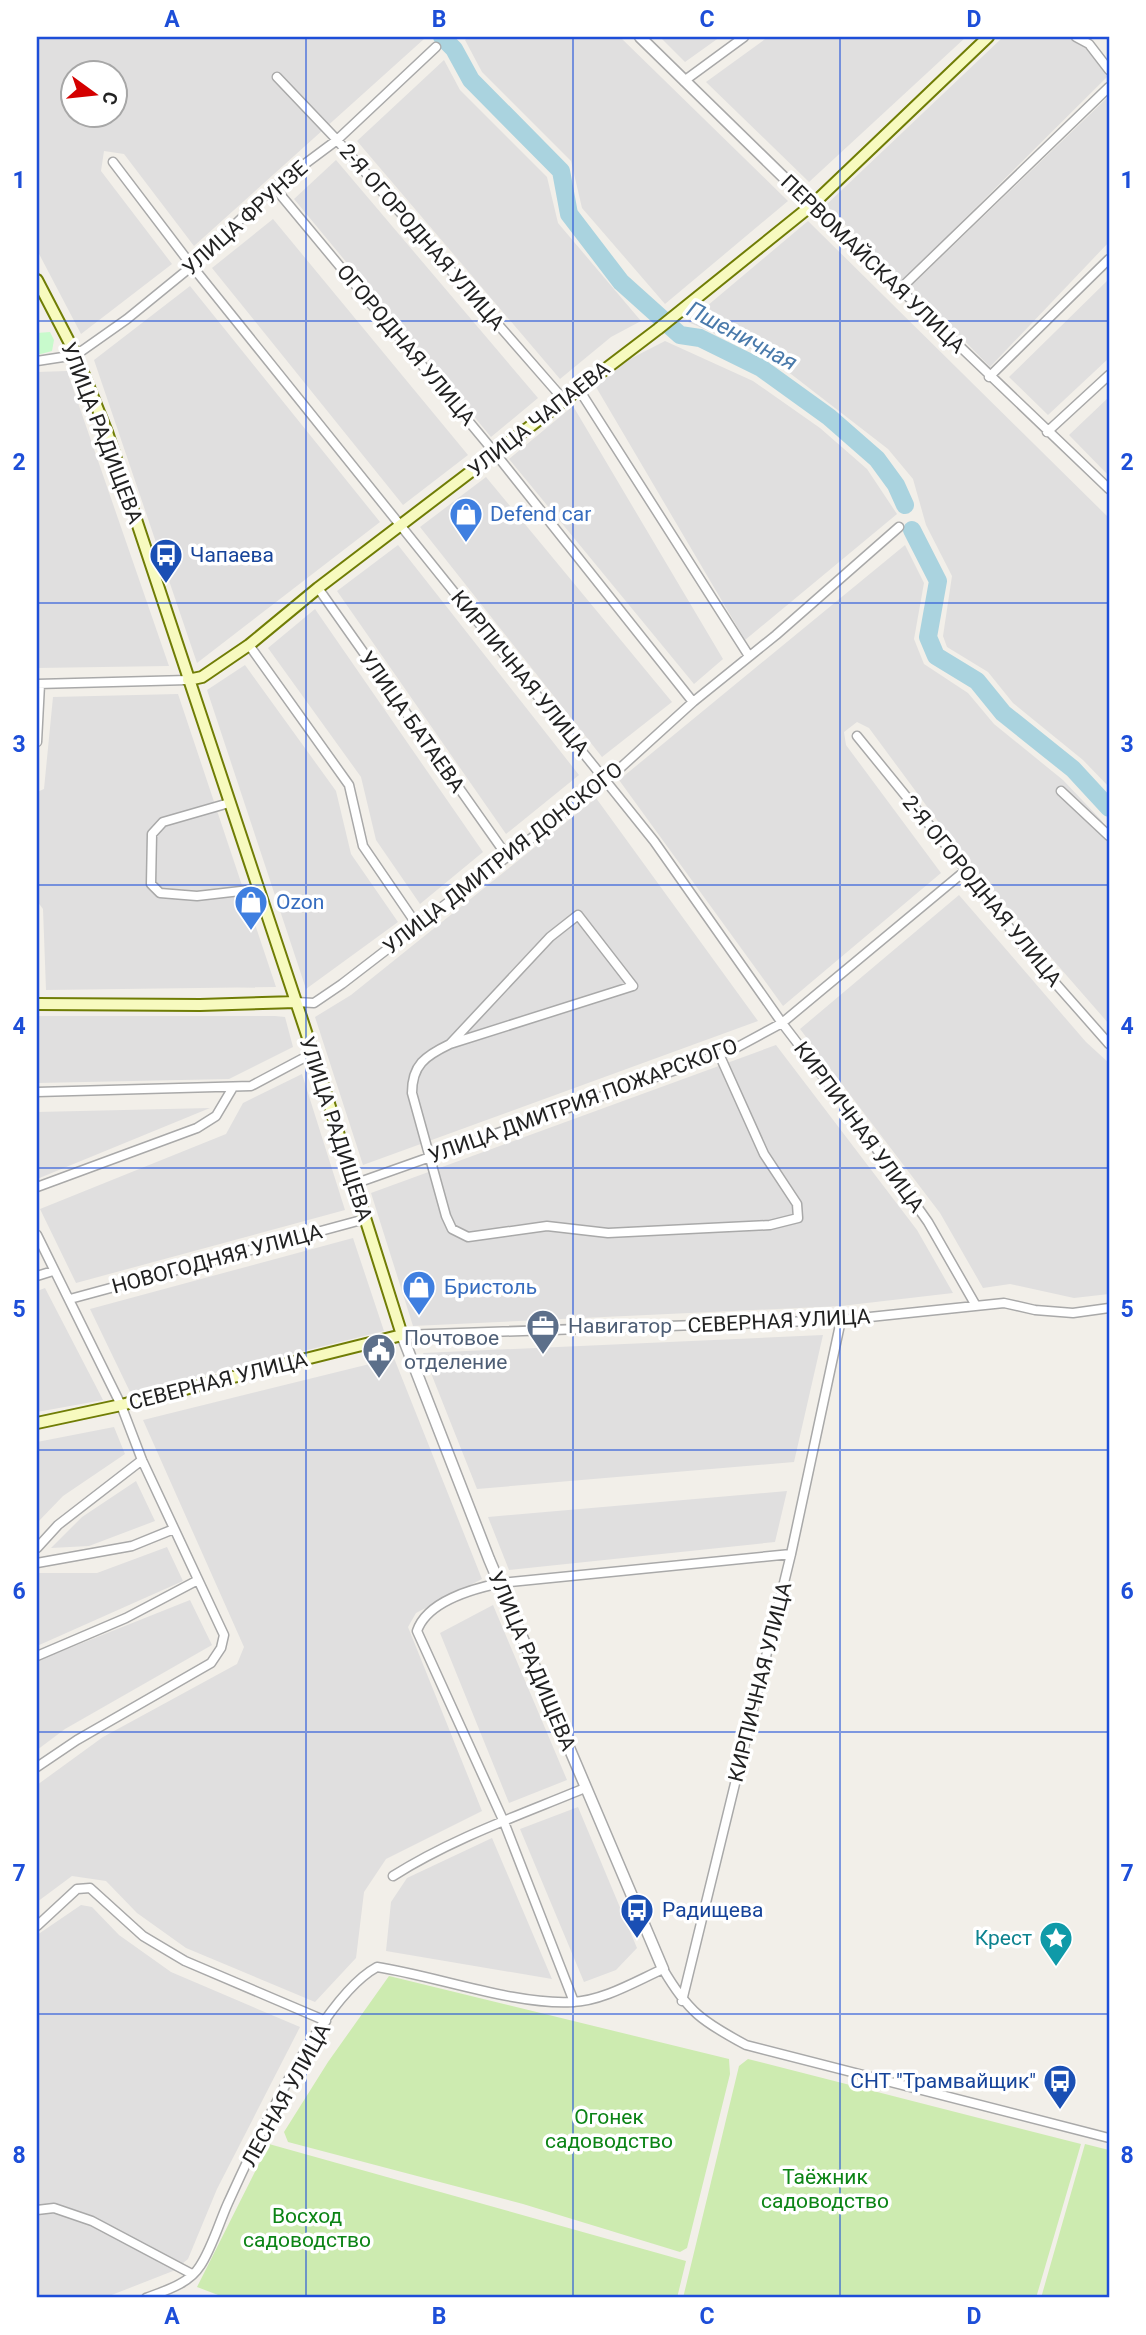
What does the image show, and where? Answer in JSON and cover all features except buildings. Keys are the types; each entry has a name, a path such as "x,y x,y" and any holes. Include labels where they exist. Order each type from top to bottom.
{"main road":[{"name":"УЛИЦА ЧАПАЕВА","path":"188,680 202,677 249,645 317,588 657,329 811,205 988,37"},
{"name":"УЛИЦА РАДИЩЕВА","path":"37,280 76,355 107,432 313,1053 402,1335"},
{"name":"УЛИЦА ДМИТРИЯ ДОНСКОГО","path":"37,1004 200,1006 296,1002"},
{"name":"СЕВЕРНАЯ УЛИЦА","path":"37,1423 121,1405 402,1335"}],"street":[{"name":"ПЕРВОМАЙСКАЯ УЛИЦА","path":"640,37 989,377 1109,489"},
{"path":"684,81 744,37"},
{"path":"1076,37 1088,44 1109,71"},
{"name":"УЛИЦА ФРУНЗЕ","path":"37,361 76,355 192,266 274,187 337,140 436,47"},
{"name":"2-Я ОГОРОДНАЯ УЛИЦА","path":"277,77 337,140 564,400"},
{"path":"899,290 1109,87"},
{"name":"КИРПИЧНАЯ УЛИЦА","path":"113,162 192,266 607,780 662,852 782,1023 851,1113 928,1222 975,1304"},
{"name":"ОГОРОДНАЯ УЛИЦА","path":"274,187 495,453 693,702"},
{"path":"989,377 1109,259"},
{"path":"1047,432 1109,375"},
{"path":"578,388 749,656"},
{"name":"УЛИЦА ДМИТРИЯ ДОНСКОГО","path":"296,1002 314,1003 607,780 693,702 899,527"},
{"name":"УЛИЦА БАТАЕВА","path":"317,588 507,856"},
{"path":"249,645 349,785 363,846 417,925"},
{"name":"УЛИЦА ЧАПАЕВА","path":"38,684 188,680"},
{"path":"37,742 38,684"},
{"name":"2-Я ОГОРОДНАЯ УЛИЦА","path":"857,736 966,870 1027,951 1109,1044"},
{"path":"1061,791 1109,836"},
{"path":"229,803 163,822 154,829 151,884 160,893 197,896 258,889"},
{"name":"УЛИЦА ДМИТРИЯ ПОЖАРСКОГО","path":"354,1184 719,1054 782,1023 966,870"},
{"path":"450,1044 468,1022 524,969 550,937 578,915 633,986 450,1044 433,1052 412,1076 412,1093 452,1229 468,1237 547,1226 608,1233 770,1225 798,1218 797,1204 764,1154 719,1054"},
{"path":"37,1092 232,1089 269,1079 313,1053"},
{"path":"37,1187 197,1128 216,1116 232,1089"},
{"name":"НОВОГОДНЯЯ УЛИЦА","path":"69,1300 365,1219"},
{"path":"37,1235 121,1405 142,1460 224,1634 221,1648 211,1663 76,1740 37,1767"},
{"path":"37,1276 53,1271"},
{"name":"СЕВЕРНАЯ УЛИЦА","path":"402,1335 841,1321 975,1304 1004,1303 1035,1310 1073,1312 1109,1308"},
{"name":"КИРПИЧНАЯ УЛИЦА","path":"682,2001 791,1555 841,1321"},
{"name":"УЛИЦА РАДИЩЕВА","path":"402,1335 500,1583 663,1969"},
{"path":"37,1548 58,1525 142,1460"},
{"path":"37,1563 132,1546 174,1529"},
{"path":"574,2002 504,1822 417,1631 423,1616 476,1588 500,1583 791,1555"},
{"path":"37,1656 127,1618 198,1580"},
{"path":"393,1876 423,1857 586,1788"},
{"path":"37,1926 77,1889 90,1888 143,1936 185,1961 326,2021"},
{"name":"ЛЕСНАЯ УЛИЦА","path":"146,2298 181,2284 200,2268 238,2182 295,2069 326,2021 361,1976 377,1967 537,2000 574,2002 630,1984 663,1969"},
{"path":"663,1969 682,2001 713,2028 746,2045 1109,2138"},
{"path":"37,2210 54,2208 92,2221 192,2274"}],"shaded area":[{"path":"37,37 424,39 194,246 124,154 104,151 101,171 172,264 81,334 37,250"},
{"path":"468,37 620,37 788,201 665,304 582,208 571,161 482,72 465,40"},
{"path":"660,37 720,37 685,62"},
{"path":"768,37 966,37 809,182 706,82"},
{"path":"1003,37 1067,37 1083,45 1109,75 901,282 826,205"},
{"path":"444,60 460,90 547,177 558,223 641,321 611,337 560,379 357,141"},
{"path":"1109,96 1109,242 990,367 911,286"},
{"path":"336,160 538,398 491,437 294,199"},
{"path":"273,219 468,455 403,505 212,268"},
{"path":"808,221 1109,518 1109,787 1083,760 1013,703 988,672 947,647 943,636 952,576 926,525 913,479 888,449 769,357 688,322"},
{"path":"1109,279 1109,358 1048,415 1009,377"},
{"path":"190,286 380,522 197,663 94,360"},
{"path":"665,341 753,381 820,428 867,469 897,514 745,640 596,387 628,360"},
{"path":"67,371 169,666 37,668 37,372"},
{"path":"1109,397 1109,476 1069,435"},
{"path":"573,406 723,659 694,684 509,459"},
{"path":"486,477 672,702 602,757 420,527"},
{"path":"398,545 579,775 506,834 337,591"},
{"path":"905,545 924,583 914,639 924,664 968,693 994,724 1063,780 1102,821 1109,838 1109,1024 971,866 869,728 857,722 844,732 846,745 941,873 783,1006 619,780"},
{"path":"315,609 483,852 420,904 376,840 361,777 268,648"},
{"path":"245,665 336,791 351,854 398,922 306,989 207,690"},
{"path":"178,694 276,987 46,990 43,909 37,901 37,792 44,789 53,697"},
{"path":"596,798 758,1021 363,1165 315,1017 351,995"},
{"path":"959,895 1086,1042 1109,1063 1109,1294 1074,1298 1010,1284 983,1288 940,1213 800,1029"},
{"path":"37,1016 285,1017 293,1047 229,1079 37,1083"},
{"path":"776,1045 917,1230 953,1293 841,1306 413,1326 371,1193"},
{"path":"302,1074 345,1210 76,1283 40,1209 226,1134 243,1103"},
{"path":"210,1108 37,1179 37,1112"},
{"path":"353,1238 384,1331 131,1394 90,1309"},
{"path":"45,1288 103,1400 37,1412 37,1291"},
{"path":"823,1335 794,1462 477,1489 423,1353"},
{"path":"394,1358 482,1579 416,1613 408,1627 482,1811 386,1859 364,1892 356,1958 315,2002 186,1948 137,1913 106,1881 72,1876 37,1902 37,1785 103,1737 237,1664 244,1647 143,1420"},
{"path":"114,1427 125,1454 63,1496 37,1523 37,1442"},
{"path":"136,1481 155,1521 89,1546 51,1548 82,1517"},
{"path":"787,1491 775,1542 509,1570 488,1517"},
{"path":"167,1547 183,1581 37,1646 37,1573 97,1573"},
{"path":"190,1600 212,1645 65,1729 37,1750 37,1661"},
{"path":"493,1605 567,1780 509,1803 440,1633"},
{"path":"578,1807 637,1948 616,1970 584,1982 520,1829"},
{"path":"492,1838 552,1979 386,1951 391,1902 407,1878"},
{"path":"81,1905 92,1907 119,1935 171,1972 300,2027 217,2189 188,2259 173,2271 104,2298 37,2298 37,1935"}],"green space":[{"path":"50,332 54,340 52,351 37,355 37,333"},
{"name":"Огонек садоводство","path":"389,1976 729,2059 730,2074 687,2248 680,2252 523,2204 288,2142 284,2132 328,2062"},
{"name":"Таёжник садоводство","path":"748,2059 1081,2144 1036,2298 683,2298 739,2066"},
{"name":"Восход садоводство","path":"269,2144 686,2261 677,2298 226,2298 197,2287"},
{"path":"1085,2144 1109,2150 1109,2298 1041,2298"}],"waterway":[{"name":"Пшеничная","path":"442,37 454,49 471,80 561,171 569,214 621,282 680,335 700,338 761,368 829,417 877,459 896,485 905,505"},
{"name":"Пшеничная","path":"912,530 938,581 928,637 936,656 977,681 1003,713 1073,769 1109,808"}],"place":[{"name":"Defend car","path":"466,544"},
{"name":"Чапаева","path":"166,585"},
{"name":"Ozon","path":"251,932"},
{"name":"Бристоль","path":"419,1317"},
{"name":"Навигатор","path":"543,1356"},
{"name":"Почтовое отделение","path":"379,1380"},
{"name":"Радищева","path":"637,1940"},
{"name":"Крест","path":"1056,1968"},
{"name":"СНТ \"Трамвайщик\"","path":"1060,2111"}]}
